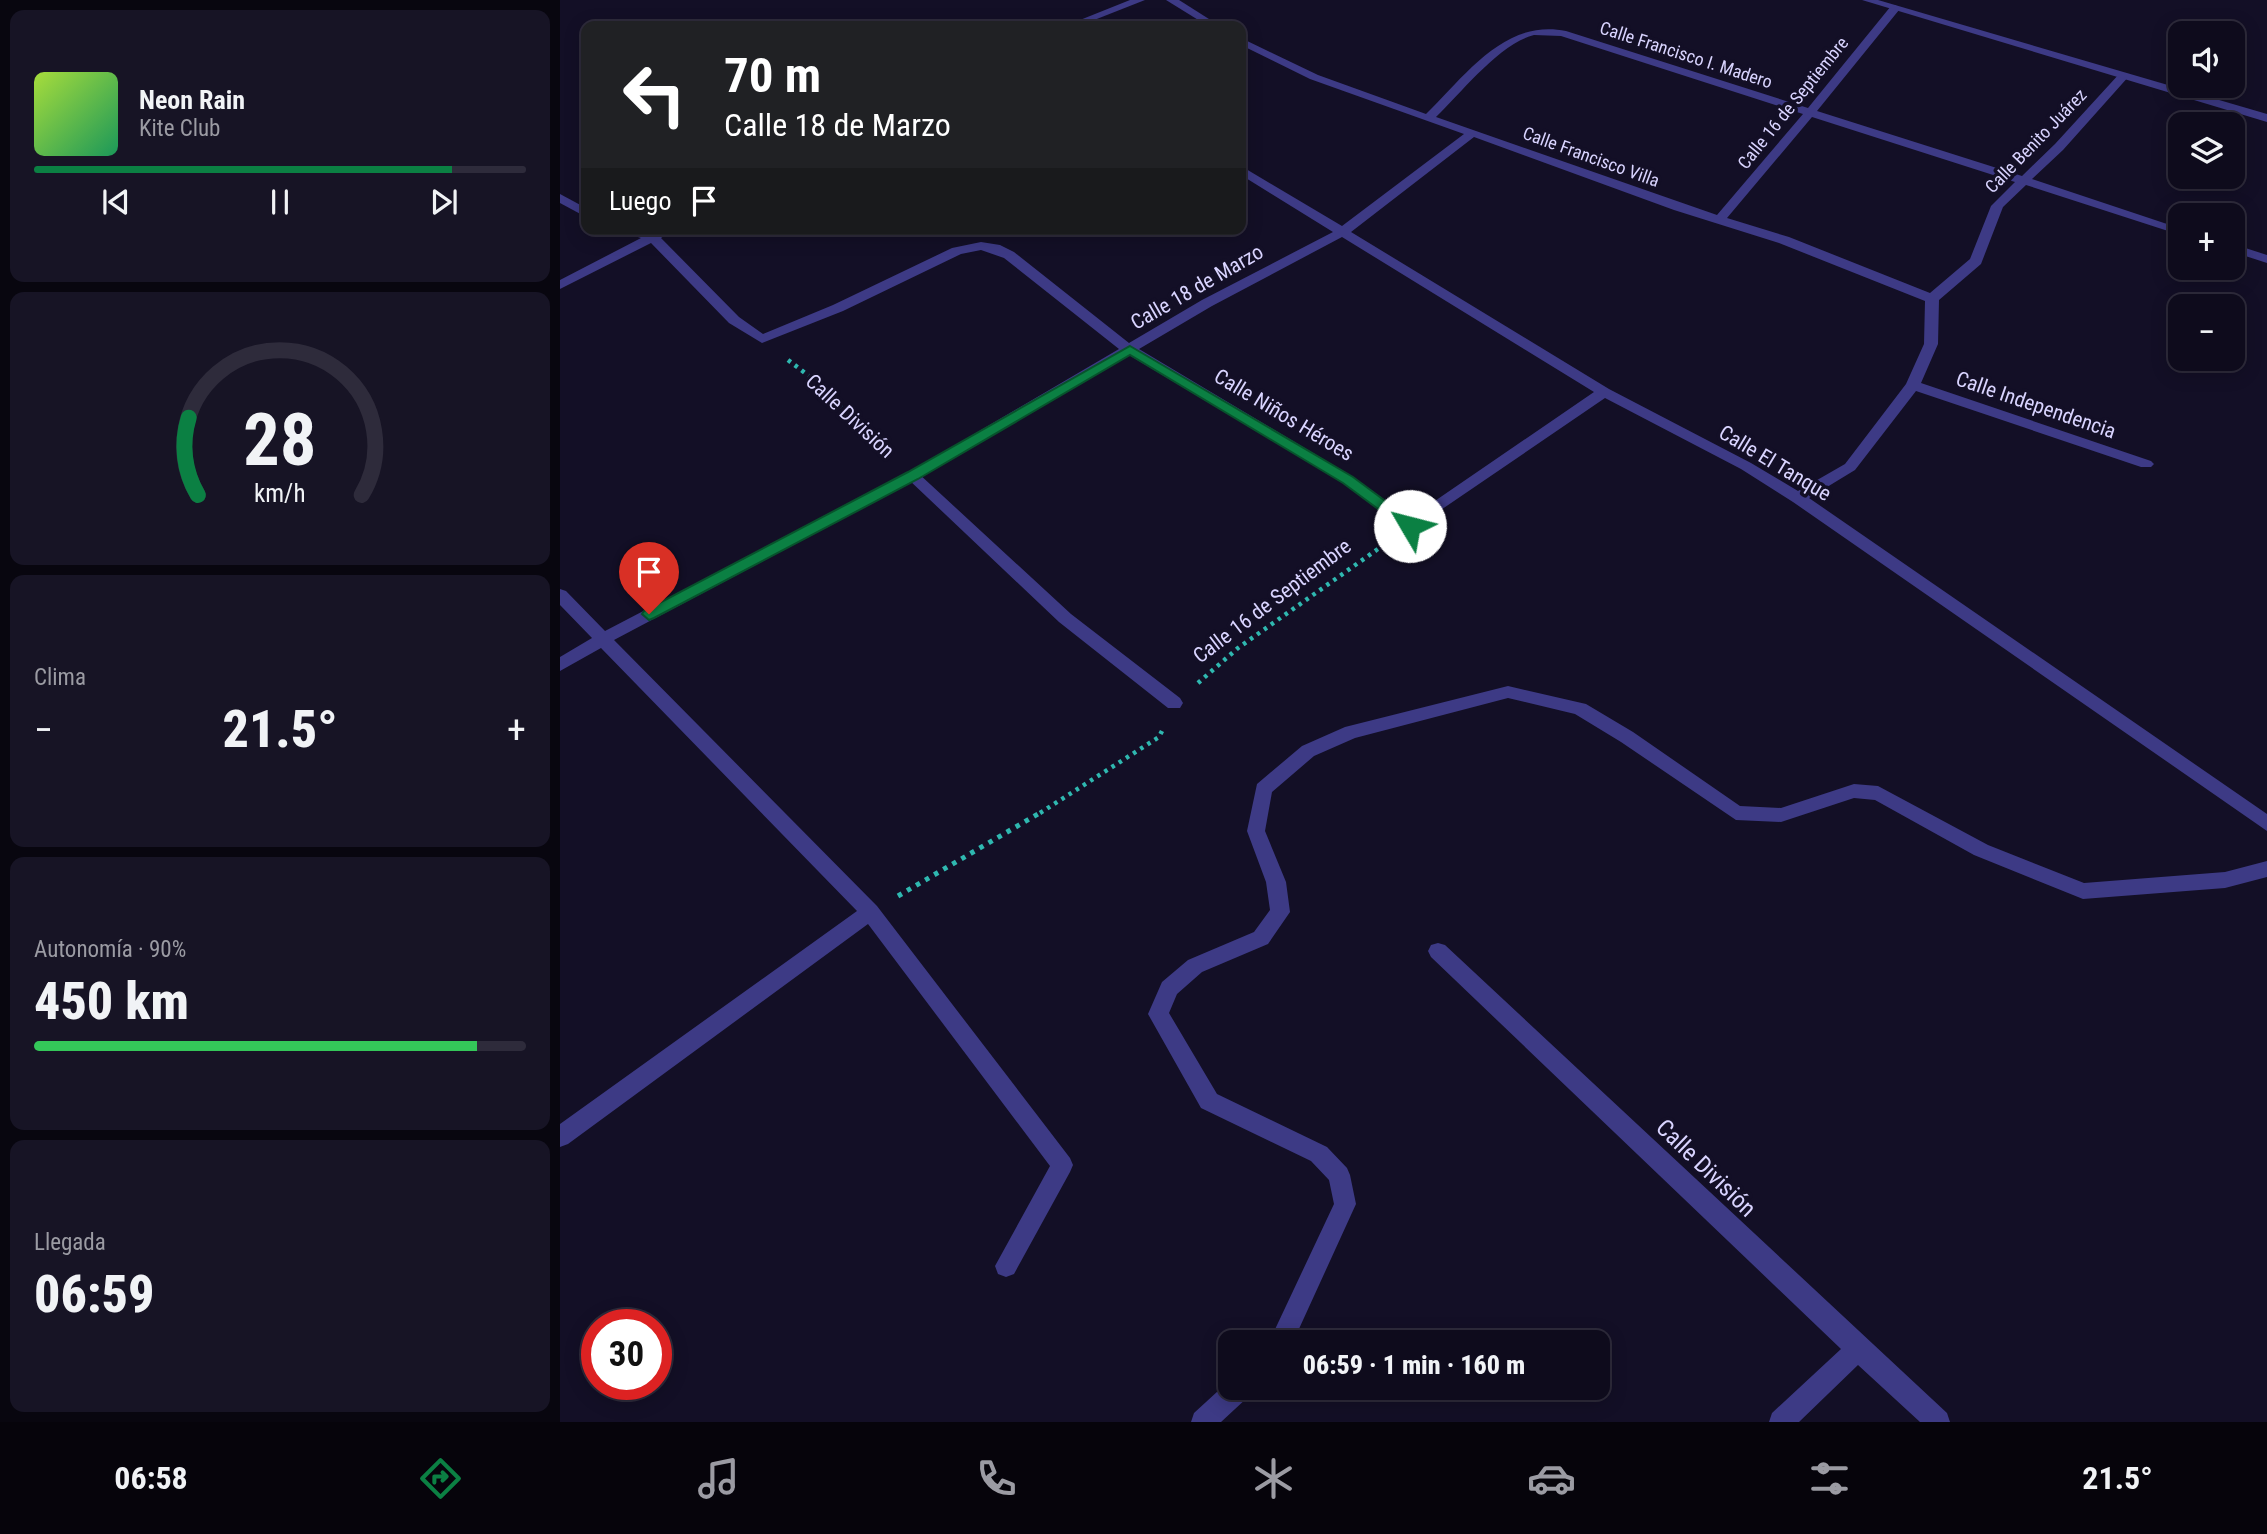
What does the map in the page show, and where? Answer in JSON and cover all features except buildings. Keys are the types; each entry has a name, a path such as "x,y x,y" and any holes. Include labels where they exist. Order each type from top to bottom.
{"street":[{"path":"1083,21 1140,0"},
{"path":"1171,0 1207,21"},
{"path":"1867,0 2267,118"},
{"name":"Calle 16 de Septiembre","path":"1719,220 1895,8"},
{"name":"Calle Francisco I. Madero","path":"1427,119 1498,52 1520,37 1541,31 1562,33 2168,227"},
{"name":"Calle Francisco Villa","path":"1246,43 1314,77 1427,119 1551,159 1848,264 1933,299"},
{"name":"Calle Benito Juárez","path":"1933,299 1976,261 1997,206 2059,147 2124,75"},
{"name":"Calle 18 de Marzo","path":"560,665 601,640 913,475 1270,268 1344,231 1471,134"},
{"name":"Calle El Tanque","path":"1246,173 1604,391 1746,466 1798,498 2267,824"},
{"path":"560,198 581,210"},
{"path":"644,235 653,237 734,320 762,339"},
{"path":"560,285 657,235"},
{"name":"Calle Niños Héroes","path":"762,339 838,308 957,251 981,246 995,248 1009,255 1130,350 1348,480 1410,526"},
{"path":"2245,252 2267,259"},
{"path":"1798,498 1850,467 1913,385 1931,344 1933,299"},
{"name":"Calle Independencia","path":"1913,385 2146,464"},
{"path":"1410,526 1604,391"},
{"name":"Calle División","path":"913,475 1065,618 1174,703"},
{"path":"560,595 601,640 870,912 1062,1166 1006,1266"},
{"path":"1287,1330 1345,1204 1339,1175 1319,1154 1209,1101 1157,1014 1169,988 1195,966 1261,938 1280,912 1276,881 1256,831 1263,789 1308,751 1351,732 1508,692 1580,709 1628,737 1736,813 1781,815 1854,791 1878,793 1981,850 2082,891 2225,880 2267,869"},
{"path":"560,1137 870,912"},
{"name":"Calle División","path":"1438,950 1938,1422"},
{"path":"1781,1422 1858,1349"},
{"path":"1203,1422 1226,1400"}],"path":[{"name":"Calle División","path":"762,339 809,376 913,475"},
{"name":"Calle 16 de Septiembre","path":"1174,703 1238,648 1410,526"},
{"path":"870,912 1029,820 1159,737 1174,703"}],"route":[{"path":"649,614 913,475 1130,350 1348,480 1410,526"}]}
